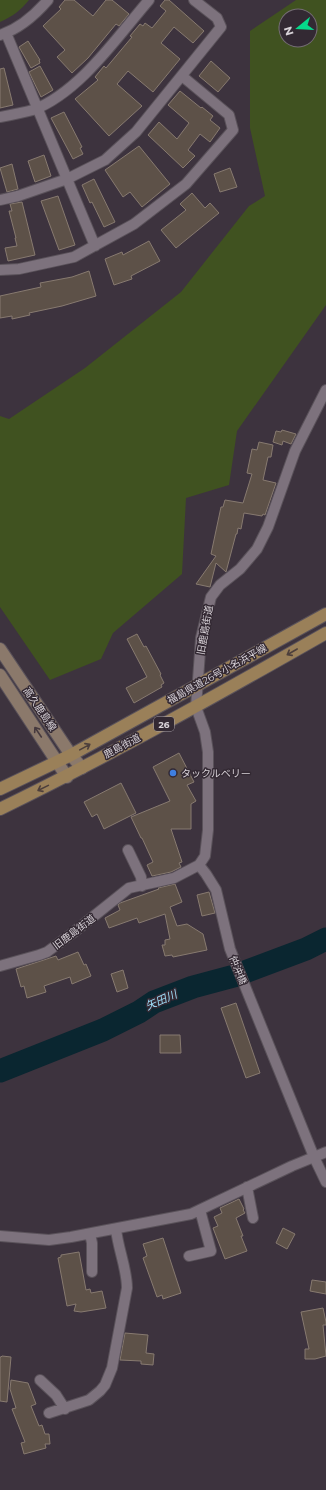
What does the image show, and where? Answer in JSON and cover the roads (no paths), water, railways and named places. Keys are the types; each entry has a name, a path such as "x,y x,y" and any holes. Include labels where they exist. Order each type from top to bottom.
{"main road":[{"name":"福島県道26号小名浜平線","path":"0,789 71,755 326,614"},
{"name":"鹿島街道","path":"0,809 67,777 326,633"},
{"name":"高久鹿島線","path":"0,649 71,755 82,768"},
{"name":"高久鹿島線","path":"0,675 67,777"}],"street":[{"path":"48,0 39,11 17,28 3,34 37,107 95,246"},
{"path":"0,117 37,107 65,91 86,73 149,0"},
{"path":"0,200 18,196 67,180 105,160 136,132 221,27 217,18 194,0"},
{"path":"0,270 19,268 74,257 134,224 186,184 233,130 229,115 182,76"},
{"name":"旧鹿島街道","path":"0,966 39,956 47,952 129,888 174,878 199,865 205,856 208,830 208,752 205,732 196,706 201,638 211,597 220,585 240,568 258,549 268,527 295,451 326,390"},
{"path":"128,850 141,877 142,886"},
{"name":"仲沖橋","path":"199,865 216,890 230,949 246,991 326,1182"},
{"path":"0,1236 49,1240 90,1234 191,1214 314,1156 326,1152"},
{"path":"247,1187 253,1218"},
{"path":"189,1256 211,1251 200,1210"},
{"path":"50,1413 82,1403 95,1395 105,1384 112,1368 127,1288 127,1278 120,1255 116,1228"},
{"path":"90,1234 92,1243 92,1272"},
{"path":"40,1380 56,1395 65,1409"}],"waterway":[{"name":"矢田川","path":"0,1071 103,1030 139,1012 154,1002 193,987 234,976 306,949 326,939"}],"place":[{"name":"タックルベリー","path":"173,773"}]}
